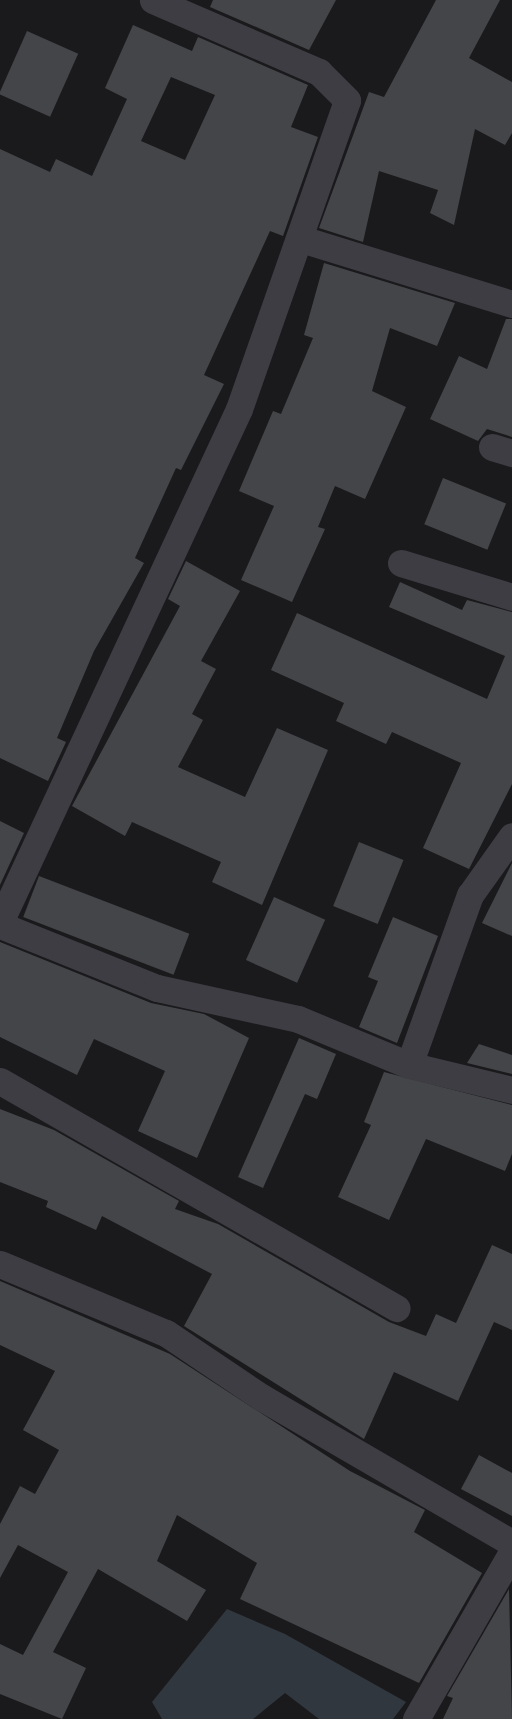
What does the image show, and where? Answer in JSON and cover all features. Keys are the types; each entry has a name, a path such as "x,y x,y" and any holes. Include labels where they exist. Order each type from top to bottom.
{"street":[{"path":"153,0 319,72 347,100 301,239 239,409 0,923 157,988 298,1019 410,1065 512,1090"},
{"path":"301,239 512,304"},
{"path":"401,563 512,597"},
{"path":"410,1065 470,895 512,836"},
{"path":"0,1081 397,1308"},
{"path":"0,1264 166,1333 261,1397 512,1543"},
{"path":"416,1719 512,1552"}],"shaded area":[{"path":"227,1609 285,1634 406,1702 393,1719 319,1719 285,1693 253,1719 162,1719 152,1702"}],"building":[{"path":"213,0 336,0 309,50 210,7"},
{"path":"436,0 500,0 469,58 512,82 512,133 505,145 475,129 454,225 430,213 438,190 379,171 363,242 319,228 369,92 384,97"},
{"path":"133,25 192,51 198,37 308,85 291,127 318,137 283,236 270,231 204,375 224,384 181,470 176,468 135,558 144,563 94,651 57,738 66,742 48,781 0,758 0,149 50,172 56,159 92,176 127,99 105,88","holes":["171,77 215,95 185,160 141,141"]},
{"path":"27,31 78,54 50,117 0,95"},
{"path":"324,263 455,303 437,346 390,328 372,391 406,407 365,499 335,486 318,527 325,529 292,602 241,580 274,506 239,491 273,411 281,414 313,338 304,335"},
{"path":"506,319 512,319 512,437 487,429 478,441 430,419 459,356 487,369"},
{"path":"443,478 506,503 487,550 424,524"},
{"path":"186,561 240,591 201,661 216,669 192,714 203,720 178,767 245,797 277,728 328,750 262,905 212,882 221,862 132,822 125,836 72,806 180,606 168,599"},
{"path":"400,582 462,610 467,600 512,612 512,784 469,869 423,848 461,763 392,732 386,744 336,721 344,703 271,670 297,613 487,699 505,656 389,607"},
{"path":"0,821 24,833 0,885"},
{"path":"359,842 404,860 378,924 333,906"},
{"path":"512,863 512,936 482,923"},
{"path":"39,876 189,934 174,975 23,917"},
{"path":"274,897 325,920 297,983 246,960"},
{"path":"393,917 438,936 397,1043 359,1027 378,981 368,977"},
{"path":"0,942 151,1003 204,1014 249,1038 197,1158 138,1131 165,1071 94,1039 77,1075 0,1037"},
{"path":"299,1038 336,1054 317,1099 305,1094 263,1188 238,1177"},
{"path":"479,1044 512,1055 512,1074 467,1063"},
{"path":"384,1072 512,1105 512,1154 505,1171 426,1139 389,1220 338,1197 371,1125 364,1122"},
{"path":"0,1109 54,1130 179,1201 175,1209 218,1224 389,1322 426,1336 436,1314 456,1323 492,1245 512,1254 512,1330 494,1322 458,1401 394,1372 364,1439 184,1326 212,1274 102,1216 96,1230 46,1207 48,1201 0,1182"},
{"path":"0,1281 170,1354 350,1471 425,1510 414,1532 482,1573 419,1683 240,1599 257,1563 177,1515 157,1561 206,1590 187,1621 98,1569 53,1652 86,1668 62,1719 0,1694 0,1644 23,1655 68,1572 18,1545 0,1578 0,1524 20,1486 35,1494 59,1450 23,1430 55,1371 0,1345"},
{"path":"479,1455 512,1473 512,1516 461,1489"},
{"path":"509,1589 512,1719 443,1719 453,1698 447,1696"}]}
